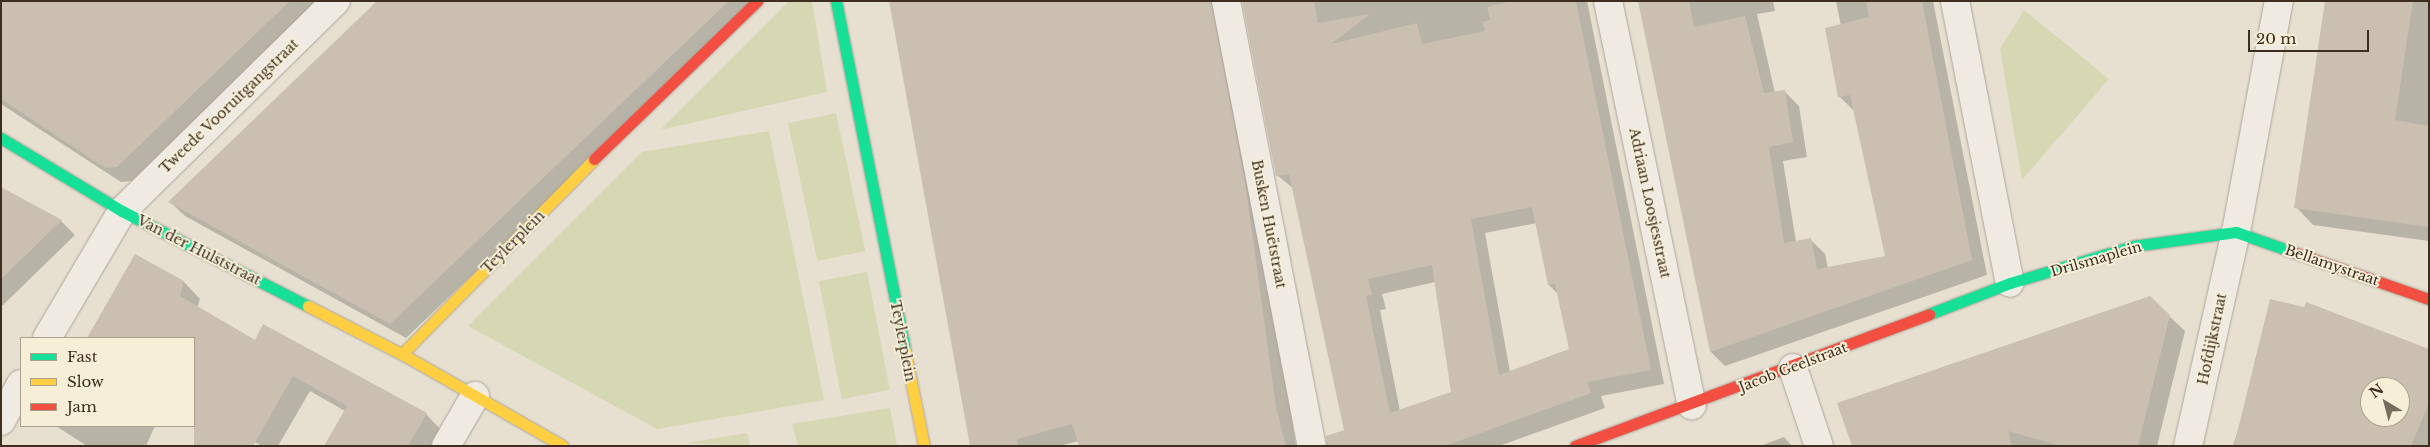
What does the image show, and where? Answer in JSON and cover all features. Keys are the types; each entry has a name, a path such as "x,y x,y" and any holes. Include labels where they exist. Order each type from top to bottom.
{"street":[{"name":"Tweede Vooruitgangstraat","path":"48,337 122,211 336,1"},
{"name":"Teylerplein","path":"402,354 649,104 757,1"},
{"name":"Teylerplein","path":"836,1 924,446"},
{"name":"Busken Huëtstraat","path":"1226,1 1312,446"},
{"name":"Adriaan Loosjesstraat","path":"1608,1 1692,406"},
{"path":"1955,1 2010,283"},
{"path":"2236,232 2279,1"},
{"name":"Van der Hulststraat","path":"1,138 122,211 402,354"},
{"name":"Drilsmaplein","path":"2010,283 2134,246 2236,232"},
{"name":"Bellamystraat","path":"2236,232 2429,299"},
{"name":"Hofdijkstraat","path":"2188,446 2236,232"},
{"name":"Jacob Geelstraat","path":"1575,446 1692,406 2010,283"},
{"path":"402,354 563,446"},
{"path":"1792,368 1819,446"},
{"path":"1,421 20,386"},
{"path":"446,446 475,396"}],"green space":[{"path":"789,1 812,1 827,92 660,130"},
{"path":"2024,10 2109,79 2022,180 2000,49"},
{"path":"836,113 865,251 817,261 788,123"},
{"path":"769,131 824,400 657,429 468,326 642,152"},
{"path":"867,272 890,390 842,399 819,281"},
{"path":"890,408 897,446 798,446 792,424"},
{"path":"747,433 750,446 686,443"}],"building":[{"path":"1,1 290,1 117,167 105,168 1,99"},
{"path":"377,1 729,1 390,324 168,202"},
{"path":"889,1 1211,1 1245,181 1276,407 1286,446 1079,446 1072,424 1017,439 1018,446 970,446"},
{"path":"1242,1 1314,1 1318,23 1370,14 1331,44 1417,23 1422,44 1485,31 1483,22 1490,20 1487,7 1512,1 1576,1 1651,370 1587,382 1591,393 1445,446 1327,446 1326,436 1344,430 1289,174 1276,176","holes":["1532,207 1548,285 1555,284 1569,349 1499,375 1471,219","1432,265 1451,392 1390,413 1366,296 1372,295 1368,279"]},
{"path":"1638,1 1689,1 1694,27 1745,16 1764,93 1785,90 1793,142 1769,147 1784,243 1811,238 1817,269 1885,256 1850,95 1838,97 1825,28 1869,17 1866,1 1922,1 1972,260 1710,352"},
{"path":"2325,1 2413,1 2395,120 2429,126 2429,227 2294,208"},
{"path":"1,187 62,220 1,279"},
{"path":"135,254 184,281 180,296 255,340 263,324 427,413 408,446 324,446 347,406 293,376 253,446 194,446 195,337 88,337"},
{"path":"2150,296 2170,315 2138,446 2061,446 2008,431 2012,446 1852,446 1837,403"},
{"path":"2270,299 2304,307 2306,302 2429,349 2429,403 2411,446 2234,446"}],"traffic: fast":[{"path":"836,1 905,351"},
{"path":"1,138 122,211 308,306"},
{"path":"1929,314 2010,283 2133,246 2236,232 2290,251"}],"traffic: slow":[{"path":"402,354 594,159"},
{"path":"308,306 402,354 563,446"},
{"path":"905,351 924,446"}],"traffic: jam":[{"path":"594,159 757,1"},
{"path":"2290,251 2429,299"},
{"path":"1575,446 1929,314"}]}
